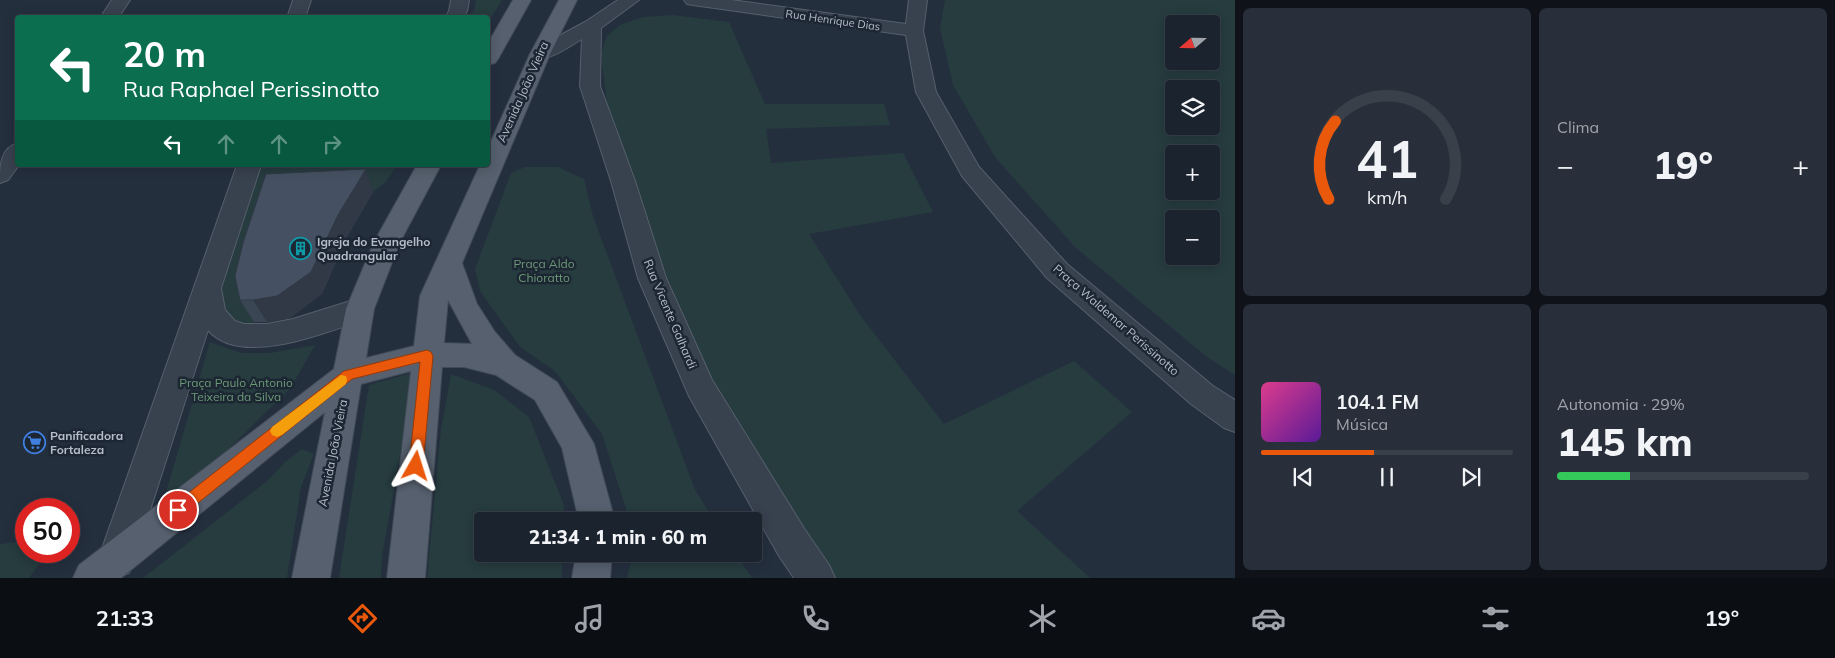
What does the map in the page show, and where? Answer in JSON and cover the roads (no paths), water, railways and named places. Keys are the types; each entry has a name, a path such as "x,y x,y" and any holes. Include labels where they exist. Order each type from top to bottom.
{"main road":[{"path":"490,56 522,0"},
{"name":"Avenida João Vieira","path":"490,166 540,54 568,0"},
{"name":"Avenida João Vieira","path":"311,578 360,310 388,242 428,167"},
{"name":"Avenida João Vieira","path":"406,578 434,296 490,167"},
{"path":"448,261 455,286 466,312 481,338 504,364 546,391 578,444 596,512"},
{"path":"104,569 348,374 427,356 464,355 504,364"},
{"path":"591,578 593,562"}],"street":[{"path":"112,15 121,0"},
{"path":"297,15 302,0"},
{"path":"456,15 460,0"},
{"path":"540,54 592,26 630,0"},
{"name":"Rua Henrique Dias","path":"693,0 914,31"},
{"name":"Praça Waldemar Perissinotto","path":"918,0 914,31 926,92 970,171 1057,271 1202,395 1235,418"},
{"name":"Rua Vicente Galhardi","path":"592,26 590,86 623,181 652,278 700,387 792,543 816,578"},
{"path":"0,175 15,154"},
{"path":"104,569 208,289 248,167"},
{"path":"208,289 208,302 212,314 219,324 229,332 259,337 292,332 360,310"}],"place":[{"name":"Igreja do Evangelho Quadrangular","path":"301,249"},
{"name":"Panificadora Fortaleza","path":"34,443"}],"park label":[{"name":"Praça Aldo Chioratto","path":"544,271"},
{"name":"Praça Paulo Antonio Teixeira da Silva","path":"236,390"}]}
